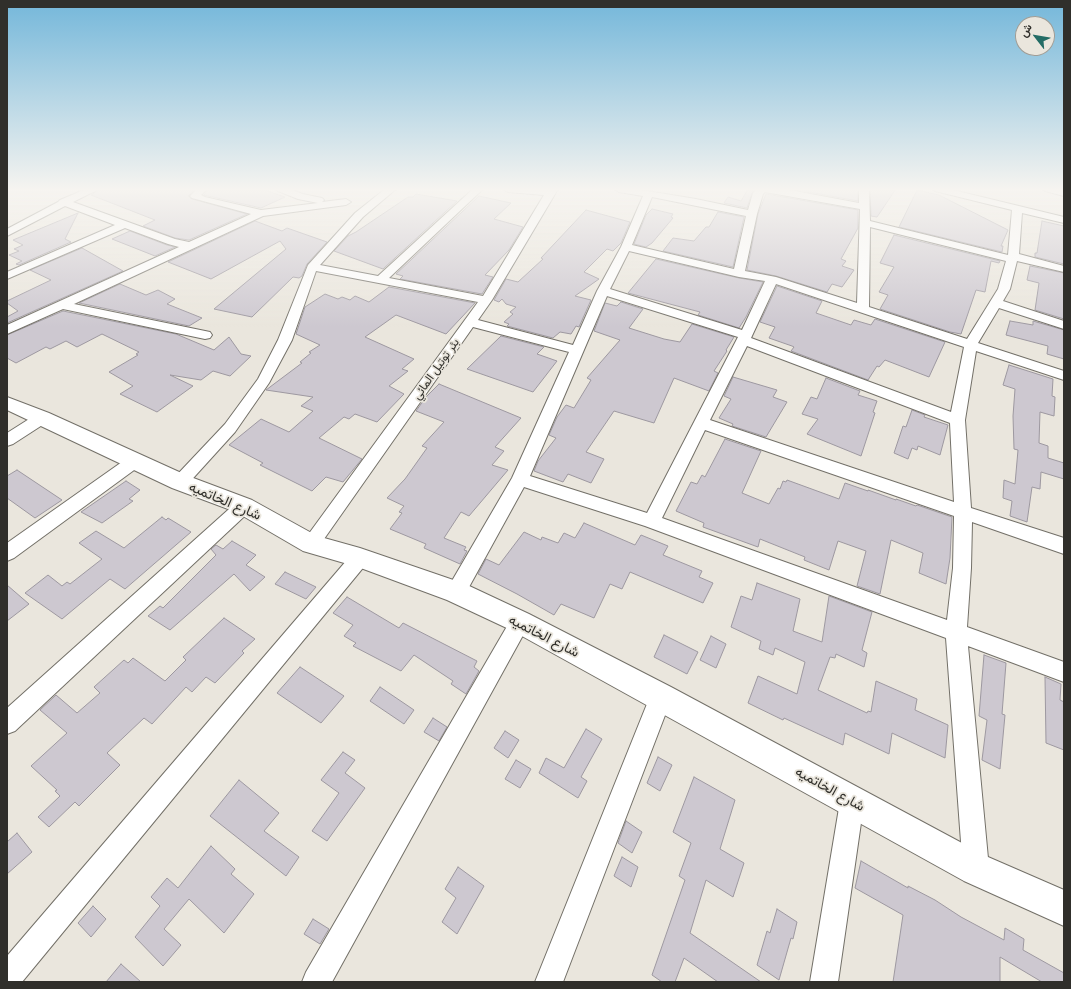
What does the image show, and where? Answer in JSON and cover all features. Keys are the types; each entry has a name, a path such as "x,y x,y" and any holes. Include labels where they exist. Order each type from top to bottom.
{"street":[{"path":"7,276 100,235"},
{"path":"155,235 172,242 188,245"},
{"path":"7,330 188,245 214,235"},
{"path":"180,482 230,428 264,380 285,340 312,267 341,235"},
{"path":"381,279 428,235"},
{"name":"بئر توتيل المائي","path":"311,544 486,300 525,235"},
{"path":"456,592 520,479 603,291 631,235"},
{"path":"739,274 747,235"},
{"path":"863,309 865,235"},
{"path":"918,235 1064,269"},
{"path":"976,869 956,632 962,568 964,511 958,420 964,377 971,344 1004,289 1012,257 1014,235"},
{"path":"626,247 739,274 772,279 1064,376"},
{"path":"312,267 486,300"},
{"path":"651,521 702,423 772,279"},
{"path":"603,291 744,338 958,420"},
{"path":"996,303 1064,325"},
{"path":"63,305 205,335"},
{"path":"469,322 577,350"},
{"name":"شارع الخاتميه","path":"7,403 180,482 244,506 311,544 360,558 456,592 520,622 661,697 976,869 1064,908"},
{"path":"7,440 42,418"},
{"path":"702,423 1064,546"},
{"path":"7,553 135,461"},
{"path":"520,479 651,521 1064,672"},
{"path":"7,722 244,506"},
{"path":"7,978 360,558"},
{"path":"316,982 520,622"},
{"path":"549,982 661,697"},
{"path":"824,982 852,802"}],"building":[{"path":"25,235 67,235 65,239 71,242 19,265 16,264 22,261 9,255 19,251 14,249 23,245 13,240"},
{"path":"121,235 141,235 175,247 155,256 112,239"},
{"path":"167,235 200,235 189,240"},
{"path":"225,235 307,235 327,242 307,264 302,276 299,278 293,277 252,317 214,309 286,249 280,241 211,279 168,262"},
{"path":"420,235 383,269 334,251 348,236"},
{"path":"437,235 518,235 509,250 485,275 493,277 482,294 400,279 403,276 396,274"},
{"path":"562,235 624,235 621,243 613,251 607,249 584,272 599,279 575,296 591,300 579,327 576,326 571,334 560,332 553,338 507,326 509,324 504,322 513,314 510,312 516,307 506,304 502,299 499,302 494,300 506,279 518,282 543,259 541,258"},
{"path":"638,235 659,235 646,247 634,244"},
{"path":"699,235 740,235 733,267 663,251 673,238 694,241"},
{"path":"754,235 854,235 841,259 846,261 842,266 854,270 842,287 832,284 827,292 776,276 747,270"},
{"path":"894,235 1000,261 999,263 991,261 985,292 976,290 961,334 950,332 880,309 888,295 879,292 894,267 880,263"},
{"path":"933,235 1006,235 1001,246 1003,246 1002,252"},
{"path":"1040,235 1064,235 1064,264 1035,257 1035,253 1037,253"},
{"path":"82,248 123,271 7,323 7,317 18,311 7,303 7,301 51,280 30,270"},
{"path":"656,259 763,282 739,328 698,315 700,312 628,293"},
{"path":"1030,266 1064,273 1064,319 1035,310 1039,283 1027,280"},
{"path":"120,284 146,295 158,290 175,299 167,304 202,318 189,326 79,303"},
{"path":"777,286 822,301 816,313 851,325 854,320 871,325 875,319 945,342 929,377 885,360 879,367 877,366 868,380 791,351 794,347 769,338 775,327 760,322"},
{"path":"389,287 475,303 446,334 396,315 365,337 414,359 402,369 408,371 389,386 404,394 377,422 355,414 349,419 344,417 319,438 362,459 343,482 326,477 312,491 260,465 263,463 229,445 261,419 289,432 313,411 301,406 313,397 266,390 302,363 300,362 311,353 309,352 320,345 296,334 305,307 325,294 338,299 342,297 350,300 355,296 369,302"},
{"path":"621,302 643,309 629,328 664,339 680,342 692,324 734,337 714,371 718,373 709,391 674,378 654,423 614,411 586,452 604,459 591,483 568,474 563,482 534,471 538,461 556,438 549,435 557,417 566,405 574,408 591,380 587,378 620,340 594,331 605,303 617,306"},
{"path":"63,311 176,334 214,350 229,337 241,354 251,356 230,376 213,371 201,380 170,375 193,386 157,412 120,394 133,386 109,372 138,355 136,354 139,352 102,334 77,347 66,341 50,349 46,347 16,363 7,358 7,335"},
{"path":"1010,321 1033,325 1033,321 1064,330 1064,359 1047,354 1048,346 1006,335"},
{"path":"501,336 544,347 537,354 557,361 533,392 467,369"},
{"path":"1009,365 1053,379 1052,396 1055,397 1054,416 1040,412 1039,443 1048,446 1048,458 1064,463 1064,479 1041,472 1040,489 1032,487 1027,522 1010,516 1012,501 1003,498 1004,480 1015,484 1018,450 1014,449 1013,416 1015,389 1003,385"},
{"path":"733,377 777,390 773,397 787,402 766,437 732,426 733,424 719,418 731,399 724,396"},
{"path":"826,378 860,391 858,395 877,401 873,412 875,413 861,456 807,434 818,419 802,414 811,397 817,399"},
{"path":"439,384 521,418 495,447 504,451 492,465 508,470 469,516 461,512 444,538 466,547 464,550 467,551 460,564 424,548 426,544 390,529 402,513 399,512 404,506 387,498 405,479 427,448 422,446 444,422 416,411 426,397"},
{"path":"912,410 925,415 924,417 948,425 940,455 918,446 917,450 912,448 908,459 894,453 903,426 906,427"},
{"path":"725,439 761,451 742,493 769,504 778,488 780,489 783,481 786,482 787,480 839,499 845,483 952,517 950,558 946,584 919,573 923,553 891,540 880,594 857,586 866,551 838,541 829,570 804,560 805,557 760,539 758,547 703,527 704,523 676,511 691,482 697,484 702,475 705,477"},
{"path":"17,470 62,500 35,518 7,498 7,476"},
{"path":"126,481 140,490 129,499 133,501 102,523 81,512"},
{"path":"162,517 166,520 168,518 191,532 125,589 110,579 62,619 25,593 48,575 62,586 67,582 70,584 102,559 79,543 96,531 124,548"},
{"path":"584,523 635,545 641,535 668,546 663,555 702,571 699,577 713,583 703,603 630,572 622,589 610,584 594,618 561,604 554,615 478,574 486,559 499,565 524,532 541,540 542,537 558,543 564,533 575,538"},
{"path":"232,541 256,555 246,565 265,577 250,591 234,574 170,630 148,616 160,606 163,608 216,555 211,549 216,545 223,549"},
{"path":"285,572 316,587 306,599 275,584"},
{"path":"757,583 800,599 793,631 822,642 829,596 872,612 862,650 867,653 864,667 836,654 835,658 830,657 818,690 867,713 868,711 871,712 876,681 917,699 915,710 948,725 945,758 892,733 889,754 845,733 843,745 784,718 783,720 748,703 758,676 797,694 805,662 775,648 773,655 759,649 761,641 731,627 741,596 752,600"},
{"path":"7,585 29,604 7,621"},
{"path":"347,597 399,628 403,623 477,661 474,667 479,671 466,694 451,684 453,681 414,655 401,671 353,646 356,643 344,636 353,625 333,613"},
{"path":"224,618 255,639 242,651 244,653 215,683 206,677 192,692 186,687 152,724 144,718 107,753 120,765 79,806 75,802 49,827 38,817 60,796 55,791 57,790 31,766 67,733 40,710 56,695 77,713 100,693 94,687 124,660 128,663 133,658 165,681 186,660 183,657"},
{"path":"664,635 698,652 687,674 654,657"},
{"path":"711,636 726,644 716,668 700,660"},
{"path":"984,655 1006,663 1002,714 1005,715 1000,769 982,760 987,720 979,716"},
{"path":"300,667 344,696 321,723 277,693"},
{"path":"1045,677 1061,684 1060,700 1064,702 1064,750 1046,743"},
{"path":"380,687 414,710 404,724 370,701"},
{"path":"433,718 447,727 439,741 424,732"},
{"path":"586,729 602,739 581,777 587,781 578,798 539,773 546,758 564,768"},
{"path":"505,731 519,740 508,758 494,748"},
{"path":"343,752 355,760 345,773 365,788 327,841 312,831 339,793 321,780"},
{"path":"658,757 672,765 660,791 647,783"},
{"path":"516,760 531,769 520,788 505,779"},
{"path":"694,777 735,800 720,849 744,863 733,897 706,880 690,933 761,982 718,982 684,958 675,982 662,982 652,975 685,880 679,876 691,843 673,832"},
{"path":"239,780 279,813 264,831 299,857 286,876 210,816"},
{"path":"626,821 642,832 632,853 618,843"},
{"path":"17,833 32,852 7,874 7,842"},
{"path":"211,846 235,869 231,874 254,894 224,933 189,899 164,929 181,945 163,966 135,937 160,906 151,897 167,878 178,888"},
{"path":"622,857 638,867 631,887 614,876"},
{"path":"861,861 908,888 908,886 935,900 961,917 1004,940 1005,928 1024,939 1023,950 1064,973 1064,982 1042,982 1000,957 1000,982 893,982 903,915 855,888"},
{"path":"458,867 484,886 457,934 442,922 456,898 445,889"},
{"path":"93,906 106,919 91,937 78,923"},
{"path":"777,909 797,922 793,939 791,938 779,980 757,965 767,931 770,933"},
{"path":"313,919 329,929 320,944 304,934"},
{"path":"121,964 141,982 106,982"}]}
